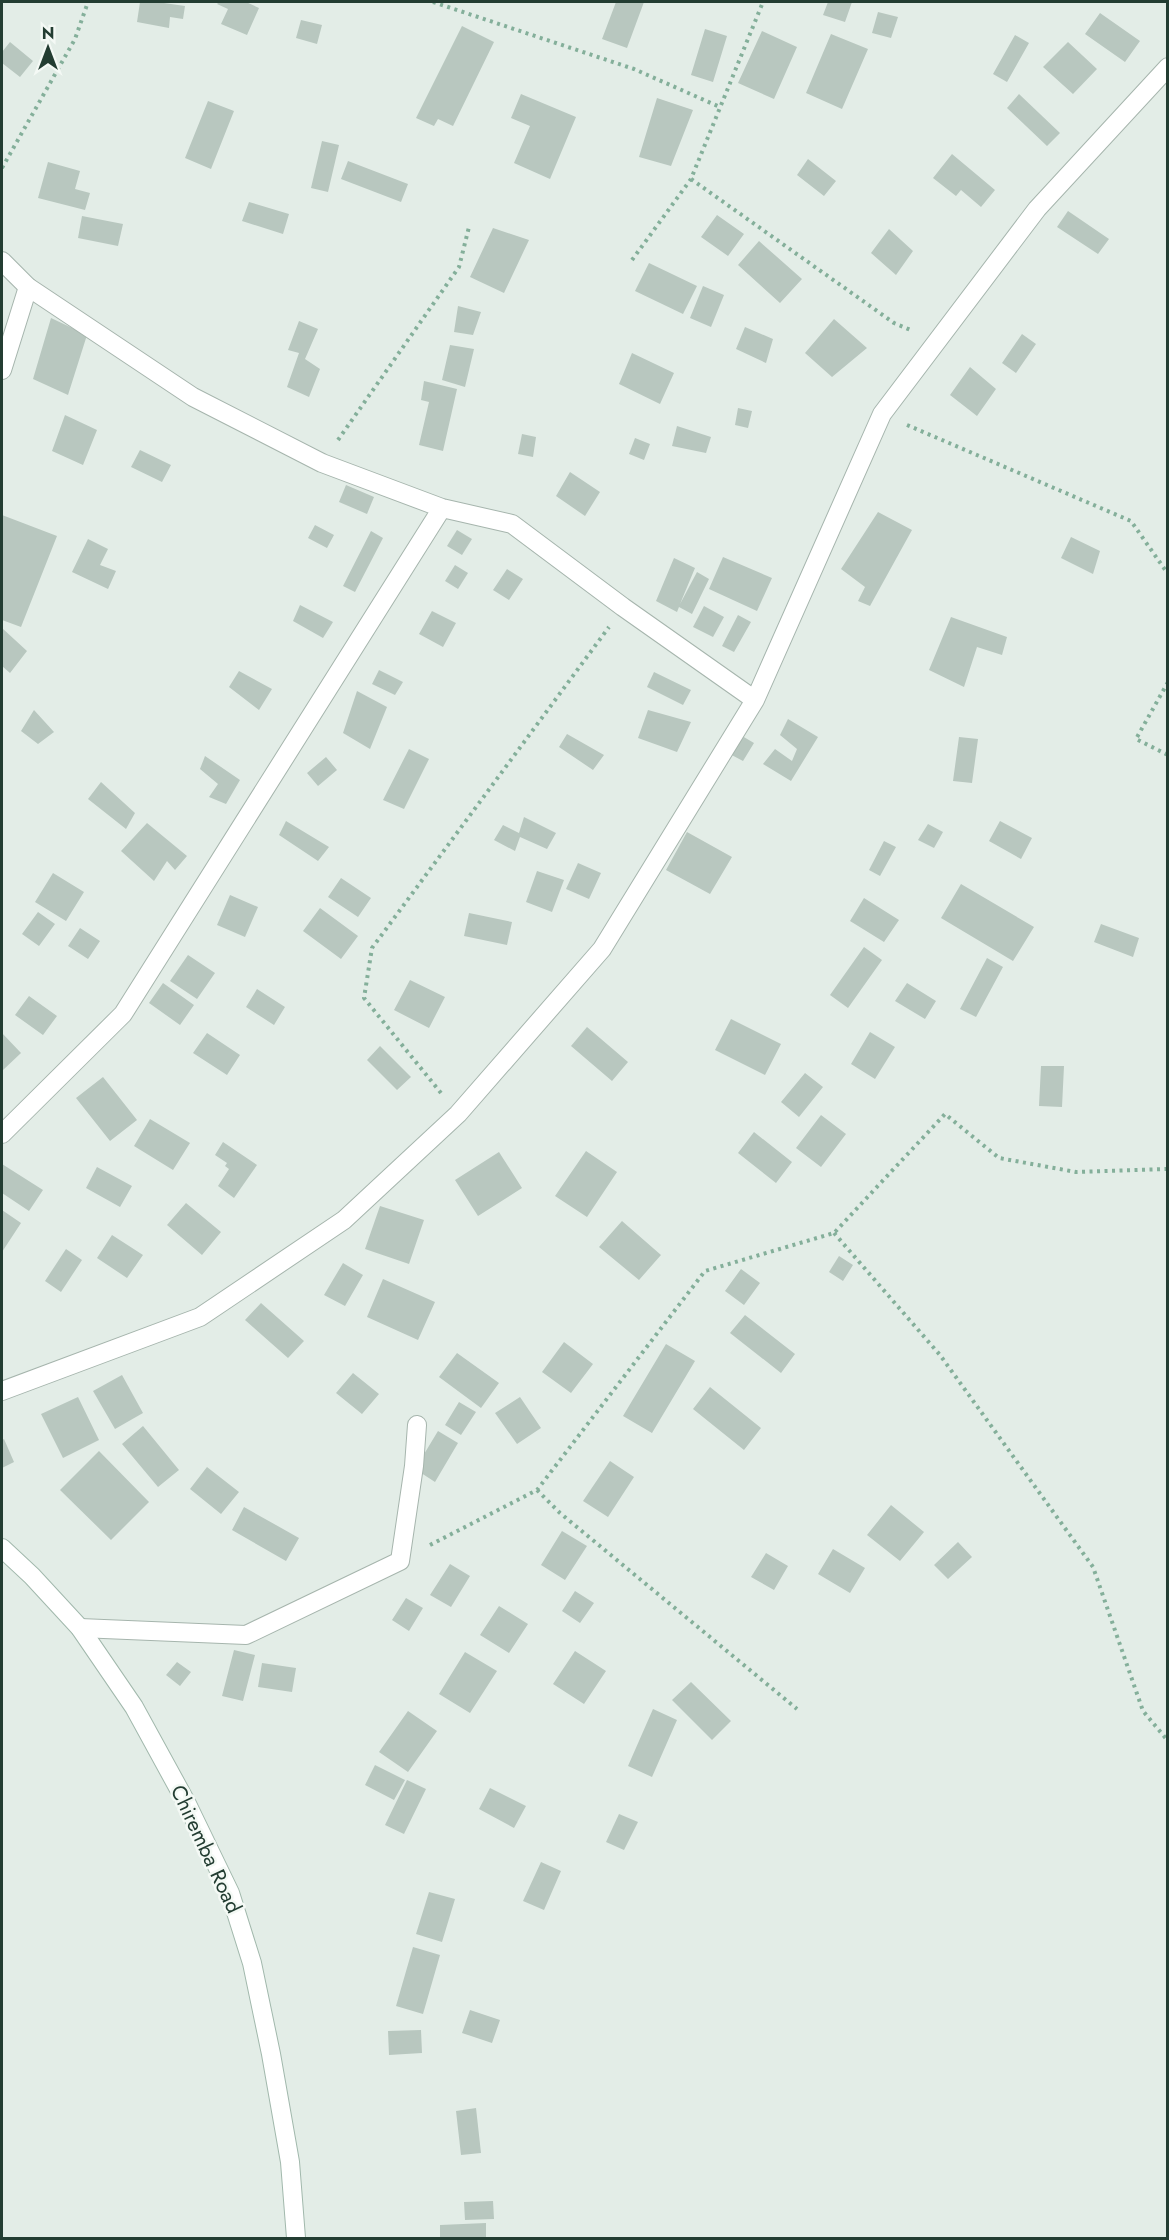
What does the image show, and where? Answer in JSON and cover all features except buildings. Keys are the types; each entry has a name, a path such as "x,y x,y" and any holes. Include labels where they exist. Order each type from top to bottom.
{"street":[{"path":"2,1391 200,1317 344,1220 458,1114 602,949 755,700 882,414 1037,209 1167,67"},
{"path":"2,261 28,287 193,397 322,463 442,508 512,524 623,607 755,700"},
{"path":"2,370 28,287"},
{"path":"2,1134 123,1014 442,508"},
{"path":"80,1628 246,1635 400,1560 414,1466 417,1425"},
{"name":"Chiremba Road","path":"2,1548 32,1576 80,1628 134,1707 231,1893 252,1963 272,2054 290,2162 296,2238"}],"path":[{"path":"2,168 75,39 88,2"},
{"path":"433,2 634,69 720,107"},
{"path":"632,260 690,179 763,2"},
{"path":"690,179 894,323 938,341"},
{"path":"322,463 459,267 469,227"},
{"path":"882,414 1131,521 1167,574"},
{"path":"458,1114 364,998 372,948 623,607"},
{"path":"1167,682 1136,739 1167,754"},
{"path":"400,1560 537,1490 705,1271 834,1233 945,1114 999,1158 1076,1172 1167,1169"},
{"path":"834,1233 940,1355 1093,1567 1143,1711 1167,1741"},
{"path":"537,1490 560,1513 797,1709"}]}
